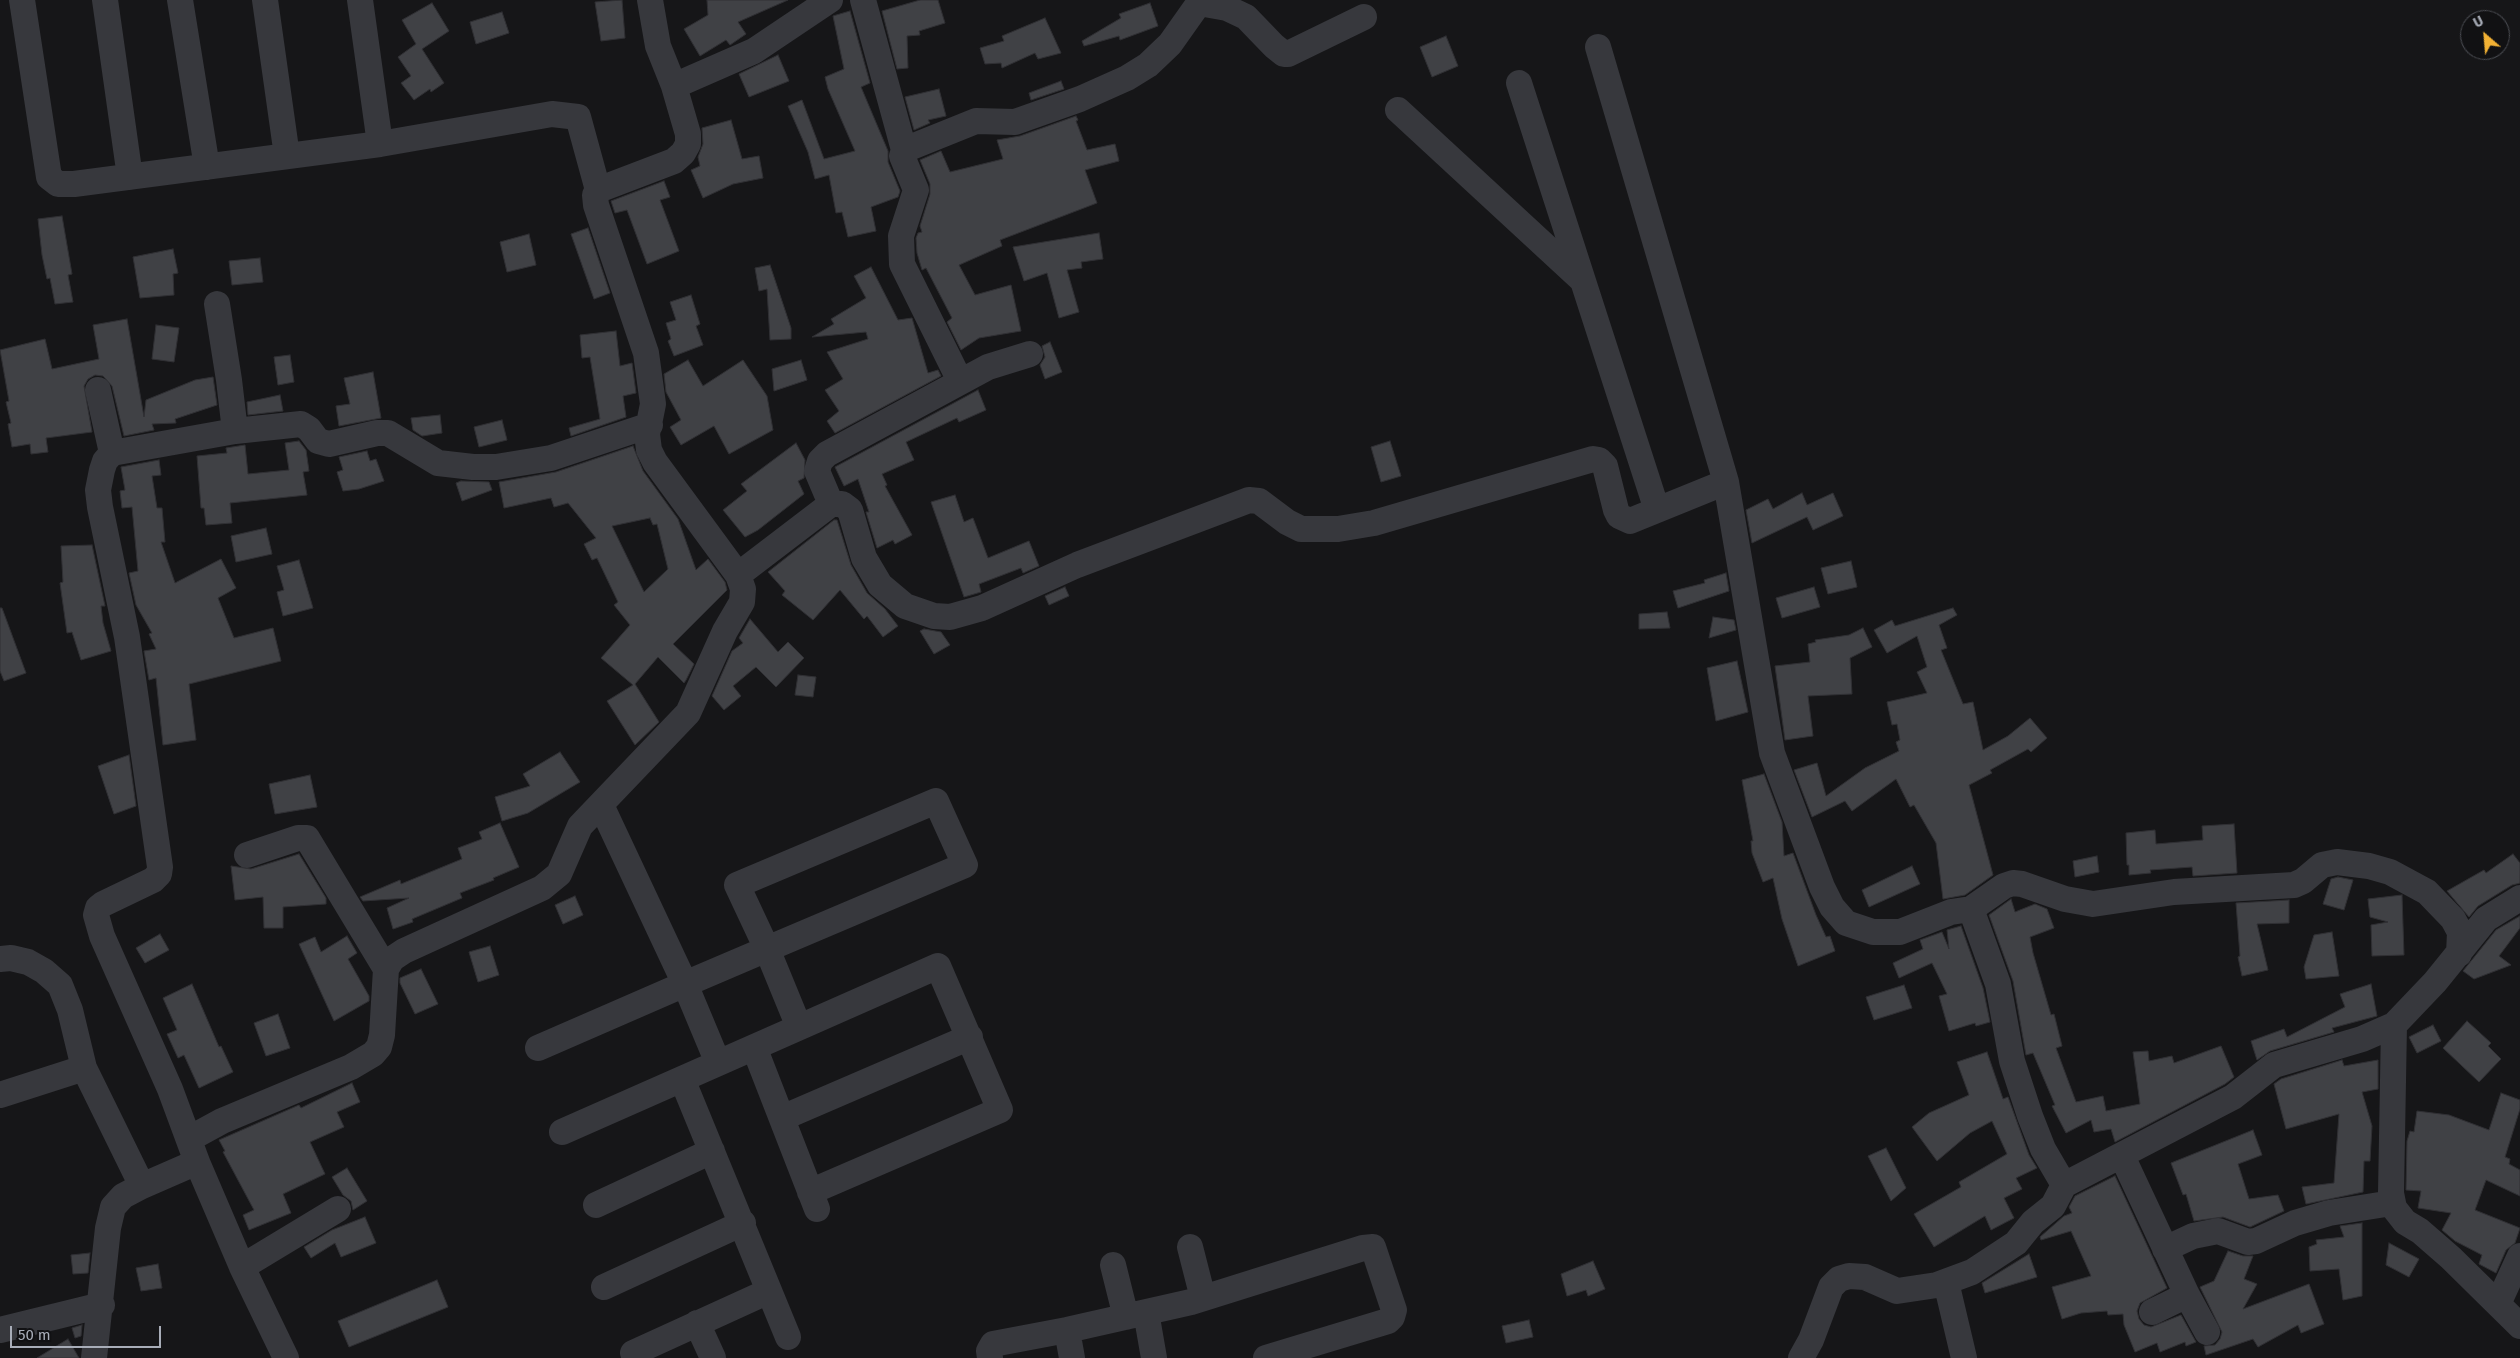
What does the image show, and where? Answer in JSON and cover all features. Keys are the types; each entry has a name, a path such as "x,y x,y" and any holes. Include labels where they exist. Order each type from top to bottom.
{"street":[{"path":"105,0 130,177"},
{"path":"180,0 207,167"},
{"path":"265,0 287,156"},
{"path":"360,0 380,144"},
{"path":"94,1358 102,1305 108,1228 113,1207 123,1196 142,1186 193,1150 222,1121 351,1067 373,1054 379,1047 382,1035 386,969 392,959 404,951 455,929 549,883 563,867 580,826 688,713 725,631 742,602 743,589 738,575 655,462 647,442 654,404 646,353 596,205 595,195 598,190 674,161 683,153 688,144 688,134 674,86 658,46 650,0"},
{"path":"674,86 754,51 830,0"},
{"path":"863,0 904,150 902,156 916,190 901,236 902,264 960,381"},
{"path":"904,150 976,121 1015,122 1080,99 1127,78 1148,65 1170,44 1199,3 1227,8 1246,18 1280,52 1288,54 1364,17"},
{"path":"15,4 49,177 54,183 67,185 380,144 552,114 578,117 598,190"},
{"path":"1598,47 1726,482 1772,753 1822,887 1832,907 1846,923 1885,933 1900,932 1956,911 1971,909 2004,886 2013,883 2022,884 2065,899 2093,904 2174,892 2294,885 2303,881 2322,865 2337,862 2369,866 2390,872 2427,892 2453,919 2460,932 2459,954"},
{"path":"1519,83 1657,510"},
{"path":"1398,110 1584,283"},
{"path":"217,304 235,431"},
{"path":"831,504 817,471 818,464 823,457 960,381 1001,362 1030,354"},
{"path":"98,390 112,453"},
{"path":"286,1358 242,1267 193,1150 170,1089 102,936 96,914 102,904 153,880 160,867 127,637 100,508 98,490 105,461 112,453 235,431 301,424 309,429 318,441 329,444 377,433 388,433 438,463 473,467 496,467 551,458 650,425"},
{"path":"738,575 831,504 842,504 850,510 864,558 880,585 905,606 934,616 950,617 982,608 1112,551 1249,500 1259,501 1287,522 1306,530 1338,529 1374,524 1593,459 1598,460 1605,466 1619,516 1630,521 1726,482"},
{"path":"538,1048 685,984 767,949 965,865 936,801 737,885 767,949 799,1027"},
{"path":"601,805 685,984 718,1064"},
{"path":"247,855 294,838 307,838 386,969"},
{"path":"1801,1358 1812,1340 1831,1286 1838,1278 1850,1276 1865,1277 1897,1291 1946,1282 1972,1272 2016,1243 2032,1222 2053,1206 2064,1185 2122,1156 2232,1096 2274,1065 2362,1039 2394,1026 2459,954 2486,919 2520,898"},
{"path":"1971,909 1998,984 2012,1061 2030,1116 2044,1149 2064,1185"},
{"path":"0,959 10,958 28,962 44,971 60,985 70,1010 84,1068 142,1186"},
{"path":"562,1132 718,1064 754,1047 938,966 1000,1110 813,1200 754,1047"},
{"path":"2394,1026 2392,1203 2405,1222 2420,1231 2451,1258 2520,1326"},
{"path":"782,1118 970,1037"},
{"path":"0,1095 84,1068"},
{"path":"682,1079 743,1223 788,1337"},
{"path":"596,1205 712,1151"},
{"path":"2122,1156 2187,1295 2207,1332"},
{"path":"2165,1249 2193,1236 2218,1230 2248,1242 2256,1242 2295,1223 2329,1213 2392,1203"},
{"path":"242,1267 338,1209"},
{"path":"604,1287 743,1223"},
{"path":"1190,1247 1203,1298"},
{"path":"990,1358 989,1351 993,1344 1067,1330 1203,1298 1363,1248 1373,1248 1394,1310 1392,1317 1388,1321 1266,1358"},
{"path":"2498,1304 2520,1256"},
{"path":"1114,1265 1154,1358"},
{"path":"1946,1282 1964,1358"},
{"path":"633,1352 769,1291"},
{"path":"2152,1312 2187,1295"},
{"path":"0,1330 102,1305"},
{"path":"697,1323 713,1358"},
{"path":"1067,1330 1072,1358"}],"building":[{"path":"622,0 625,38 601,41 595,2"},
{"path":"707,0 788,0 738,22 746,34 730,45 726,40 700,56 684,29 708,15"},
{"path":"920,0 938,0 945,23 919,31 920,35 907,36 908,68 897,69 882,11"},
{"path":"432,3 449,31 422,49 444,83 431,92 430,89 414,100 401,83 411,76 398,57 416,44 402,20"},
{"path":"1150,3 1158,26 1120,40 1119,36 1084,46 1082,41 1121,18 1119,14"},
{"path":"850,11 870,83 861,87 888,151 888,162 900,191 898,197 871,207 876,231 848,237 842,212 836,213 829,175 815,179 808,152 788,106 802,100 824,159 855,151 828,89 825,77 844,69 833,16"},
{"path":"502,12 509,33 476,44 470,22"},
{"path":"1045,18 1061,53 1038,59 1035,53 1002,68 1001,63 985,64 980,48 1004,41 1002,36"},
{"path":"1446,36 1458,66 1432,77 1420,47"},
{"path":"778,55 789,81 749,97 739,74"},
{"path":"1061,81 1064,89 1031,100 1029,93"},
{"path":"939,89 946,116 928,120 930,123 914,130 905,97"},
{"path":"1076,116 1078,120 1076,121 1087,150 1115,144 1119,161 1085,170 1097,203 1000,240 1002,246 959,265 975,295 1011,285 1021,331 979,338 961,350 947,322 952,318 926,268 922,270 917,253 916,238 918,233 922,232 920,226 930,194 930,184 920,160 941,151 950,172 1003,159 997,140 1020,136"},
{"path":"731,120 742,159 759,156 763,178 733,184 703,198 691,170 700,166 698,157 703,144 702,128"},
{"path":"664,181 670,197 660,200 679,251 647,264 627,210 615,213 611,201"},
{"path":"62,216 72,274 68,275 73,302 55,304 50,278 47,279 42,255 38,219"},
{"path":"588,228 610,293 594,299 571,234"},
{"path":"1099,233 1103,259 1081,262 1082,268 1067,270 1079,312 1059,318 1047,273 1024,281 1013,247"},
{"path":"529,234 536,265 507,272 500,242"},
{"path":"173,249 178,273 173,274 174,295 140,298 133,257"},
{"path":"260,258 263,282 232,285 229,261"},
{"path":"770,265 791,328 791,339 770,340 767,289 759,291 755,268"},
{"path":"871,267 898,320 912,318 928,373 938,370 941,376 835,433 827,421 839,411 825,390 843,379 827,352 868,339 866,332 812,337 834,324 831,319 866,298 854,276"},
{"path":"691,295 700,324 696,326 703,345 674,356 668,341 671,339 666,323 676,320 670,302"},
{"path":"127,319 144,417 146,400 195,380 213,377 217,405 175,419 176,423 152,424 154,430 124,436 112,386 103,376 95,375 88,379 84,386 92,432 46,438 48,452 31,454 30,444 12,447 8,424 11,423 6,402 9,401 0,350 45,339 52,369 99,359 93,325"},
{"path":"156,325 179,328 174,362 152,359"},
{"path":"616,331 620,366 632,363 636,393 623,396 626,417 571,436 569,428 600,419 590,357 582,358 580,335"},
{"path":"1050,342 1062,372 1045,379 1040,365 1045,357 1042,346"},
{"path":"290,355 294,382 278,385 274,357"},
{"path":"688,360 703,386 743,360 767,396 773,430 729,454 714,426 681,445 670,427 681,420 666,392 664,374"},
{"path":"801,360 807,380 774,391 772,369"},
{"path":"373,372 381,418 339,426 336,406 350,404 344,378"},
{"path":"978,390 986,410 959,422 957,418 906,442 914,460 882,474 887,485 885,486 912,535 895,544 893,540 877,548 866,512 869,512 858,479 844,486 835,467"},
{"path":"280,395 283,411 248,415 247,402"},
{"path":"440,415 442,433 422,436 413,430 411,418"},
{"path":"502,420 507,440 479,447 474,427"},
{"path":"299,441 306,450 309,471 303,472 307,495 230,503 232,523 206,525 204,508 201,508 197,456 227,453 226,448 245,445 248,474 289,470 285,443"},
{"path":"1390,441 1401,476 1381,482 1371,447"},
{"path":"796,443 805,460 804,478 798,481 804,494 758,530 745,537 723,510 747,491 741,484"},
{"path":"633,446 643,471 678,519 696,570 708,559 725,582 727,590 673,644 694,664 684,683 658,657 635,684 659,722 635,745 607,701 633,685 601,658 630,625 614,605 618,602 597,558 592,560 584,544 596,538 568,503 554,507 551,498 504,508 499,482 556,472","holes":["650,518 653,525 657,524 668,569 644,592 612,526"]},
{"path":"367,451 370,461 376,459 384,481 359,489 343,491 337,472 343,470 339,457"},
{"path":"159,460 161,475 152,476 157,508 162,508 165,542 161,542 175,583 221,559 236,588 218,598 234,638 273,628 281,661 189,684 196,740 163,745 156,678 149,680 144,651 156,649 149,634 152,633 136,605 129,573 138,571 132,507 122,508 120,491 125,490 121,467"},
{"path":"461,481 489,482 492,490 462,501 456,483"},
{"path":"1802,493 1807,505 1833,493 1843,516 1813,530 1807,517 1752,543 1746,510 1768,499 1773,509"},
{"path":"955,495 964,522 973,518 988,558 1029,541 1039,566 1023,573 1021,568 979,584 981,592 964,597 931,502"},
{"path":"834,520 837,520 851,565 867,593 885,609 898,626 883,637 867,616 864,619 840,590 813,620 782,595 785,591 768,572"},
{"path":"266,528 272,554 236,562 231,536"},
{"path":"92,545 105,606 101,606 103,623 111,651 81,660 72,632 67,633 60,583 63,582 61,546"},
{"path":"299,560 313,608 283,616 277,592 284,590 277,566"},
{"path":"1851,561 1857,587 1828,594 1821,568"},
{"path":"1726,573 1729,591 1678,608 1673,591 1705,583 1704,580"},
{"path":"1065,587 1069,596 1049,605 1045,596"},
{"path":"1814,587 1820,607 1782,618 1776,598"},
{"path":"0,608 2,608 26,673 4,681 0,671"},
{"path":"1953,608 1957,615 1939,625 1947,648 1941,650 1963,704 1973,702 1983,750 2008,736 2030,718 2047,738 2031,752 2028,749 1990,770 1992,773 1969,785 1993,875 1965,895 1943,899 1936,843 1914,805 1910,807 1896,779 1852,811 1845,801 1812,817 1794,770 1817,763 1826,796 1865,768 1899,751 1896,742 1900,740 1897,724 1892,725 1887,702 1927,693 1917,672 1927,667 1917,636 1887,653 1874,630 1892,620 1895,626"},
{"path":"1667,612 1670,628 1639,629 1639,614"},
{"path":"1713,617 1734,620 1736,630 1709,638"},
{"path":"750,619 778,652 788,642 804,658 776,687 756,667 733,686 741,696 724,710 712,696 732,651 743,643 739,638"},
{"path":"1863,628 1872,647 1850,658 1852,694 1808,696 1813,736 1785,740 1775,666 1810,662 1808,644 1816,642 1815,640 1849,635"},
{"path":"924,629 941,632 950,645 934,654 920,631"},
{"path":"1737,661 1748,712 1716,721 1707,668"},
{"path":"798,675 816,677 813,697 795,695"},
{"path":"560,752 580,782 528,813 502,821 495,797 530,786 523,774"},
{"path":"129,755 136,806 114,814 98,766"},
{"path":"1764,774 1782,822 1784,856 1793,853 1816,915 1826,937 1830,936 1835,951 1798,966 1782,919 1773,878 1763,882 1752,853 1751,841 1753,841 1742,780"},
{"path":"310,775 317,807 275,814 269,784"},
{"path":"500,823 519,867 493,878 494,880 460,893 462,898 412,919 413,922 393,929 387,908 409,898 363,901 360,897 400,880 401,884 462,859 458,848 482,839 479,832"},
{"path":"2234,824 2237,873 2193,876 2192,867 2150,870 2151,873 2129,875 2126,833 2155,830 2156,844 2203,840 2202,826"},
{"path":"299,854 326,898 326,904 283,907 283,928 264,928 263,897 235,900 231,866 251,869"},
{"path":"2513,854 2520,863 2520,883 2512,885 2478,906 2469,917 2447,891 2484,870 2486,873"},
{"path":"2097,856 2099,872 2075,877 2073,861"},
{"path":"1912,866 1920,884 1869,907 1862,890"},
{"path":"2338,877 2353,880 2344,910 2323,904 2331,879"},
{"path":"2402,895 2404,955 2372,956 2371,925 2388,922 2370,917 2368,899"},
{"path":"575,896 583,915 563,924 555,905"},
{"path":"2011,899 2015,912 2035,904 2047,909 2054,928 2030,937 2051,1015 2054,1014 2062,1046 2056,1048 2076,1102 2103,1096 2106,1111 2140,1104 2133,1052 2148,1051 2149,1061 2172,1056 2174,1063 2221,1046 2234,1077 2225,1084 2115,1142 2111,1129 2094,1132 2091,1120 2066,1133 2052,1106 2055,1105 2033,1053 2026,1055 2013,981 1989,915"},
{"path":"2289,900 2289,923 2257,924 2268,970 2242,976 2238,957 2240,956 2236,903"},
{"path":"2520,916 2520,928 2499,956 2511,965 2474,979 2463,971 2496,930"},
{"path":"1961,926 1983,988 1990,1022 1976,1026 1975,1023 1949,1031 1939,996 1947,994 1932,963 1899,978 1893,963 1923,949 1920,940 1942,932 1949,949 1947,930"},
{"path":"2332,932 2339,976 2306,979 2304,967 2314,935"},
{"path":"160,934 169,950 145,963 136,948"},
{"path":"347,936 357,953 348,959 369,996 369,1001 334,1021 299,944 315,937 321,952"},
{"path":"490,946 499,975 478,982 469,952"},
{"path":"421,969 438,1004 415,1014 400,983 400,978"},
{"path":"192,984 219,1047 221,1046 233,1072 199,1088 184,1055 178,1058 167,1034 177,1030 163,998"},
{"path":"2371,984 2377,1016 2332,1028 2334,1032 2270,1051 2257,1060 2251,1041 2284,1029 2287,1037 2345,1007 2340,994"},
{"path":"1904,985 1912,1008 1874,1020 1866,997"},
{"path":"278,1014 290,1048 266,1056 254,1023"},
{"path":"2467,1021 2491,1043 2488,1046 2501,1059 2479,1082 2443,1048"},
{"path":"2433,1025 2441,1041 2417,1053 2409,1037"},
{"path":"1987,1052 2003,1099 2008,1097 2029,1155 2037,1168 2016,1178 2022,1189 2004,1198 2014,1218 1991,1230 1985,1216 1934,1247 1914,1214 1961,1187 1959,1182 2007,1154 1992,1121 1970,1133 1937,1161 1912,1127 1929,1113 1969,1095 1957,1062"},
{"path":"2342,1060 2344,1066 2378,1060 2378,1089 2362,1092 2372,1126 2370,1161 2364,1161 2363,1192 2306,1204 2302,1187 2334,1183 2339,1114 2286,1129 2274,1084 2281,1079"},
{"path":"352,1083 360,1102 337,1112 344,1127 310,1142 325,1174 283,1194 291,1213 249,1230 243,1215 254,1210 223,1152 225,1151 219,1140 299,1105 301,1108"},
{"path":"2501,1093 2520,1100 2520,1109 2505,1157 2510,1159 2509,1164 2520,1170 2520,1196 2486,1180 2475,1210 2520,1228 2515,1243 2506,1250 2496,1273 2479,1264 2482,1255 2455,1241 2442,1230 2451,1213 2418,1208 2421,1191 2406,1190 2407,1141 2410,1131 2414,1132 2417,1111 2449,1115 2489,1130"},
{"path":"2253,1130 2262,1155 2238,1164 2249,1199 2278,1195 2284,1211 2250,1227 2223,1217 2194,1221 2186,1194 2183,1195 2171,1163"},
{"path":"1886,1148 1906,1188 1891,1201 1868,1156"},
{"path":"347,1168 367,1201 353,1210 351,1201 343,1195 332,1177"},
{"path":"2115,1176 2167,1288 2140,1303 2137,1311 2139,1319 2144,1325 2151,1327 2181,1315 2196,1342 2186,1346 2185,1342 2160,1352 2157,1343 2135,1352 2124,1325 2123,1314 2108,1315 2107,1311 2081,1313 2062,1319 2052,1287 2091,1276 2071,1231 2041,1240 2040,1237 2064,1216 2072,1213 2069,1207 2075,1196"},
{"path":"365,1217 376,1243 341,1257 335,1243 311,1258 304,1247 332,1230"},
{"path":"2362,1223 2362,1296 2343,1300 2339,1269 2310,1271 2309,1247 2317,1244 2316,1240 2344,1237 2340,1226"},
{"path":"2389,1243 2419,1259 2409,1277 2386,1265"},
{"path":"2228,1251 2243,1256 2253,1256 2244,1279 2257,1284 2243,1309 2309,1284 2324,1324 2301,1333 2298,1325 2258,1347 2253,1339 2206,1355 2204,1346 2215,1345 2220,1339 2222,1332 2200,1287 2214,1281"},
{"path":"90,1253 88,1273 73,1274 71,1255"},
{"path":"2029,1254 2037,1277 1985,1293 1982,1283"},
{"path":"1593,1261 1605,1289 1588,1296 1586,1290 1567,1296 1561,1274"},
{"path":"158,1264 162,1288 141,1291 136,1268"},
{"path":"437,1280 448,1307 349,1347 338,1321"},
{"path":"1529,1320 1533,1337 1506,1343 1502,1326"},
{"path":"82,1325 81,1336 75,1338 72,1328"},
{"path":"68,1339 79,1358 37,1358"}]}
